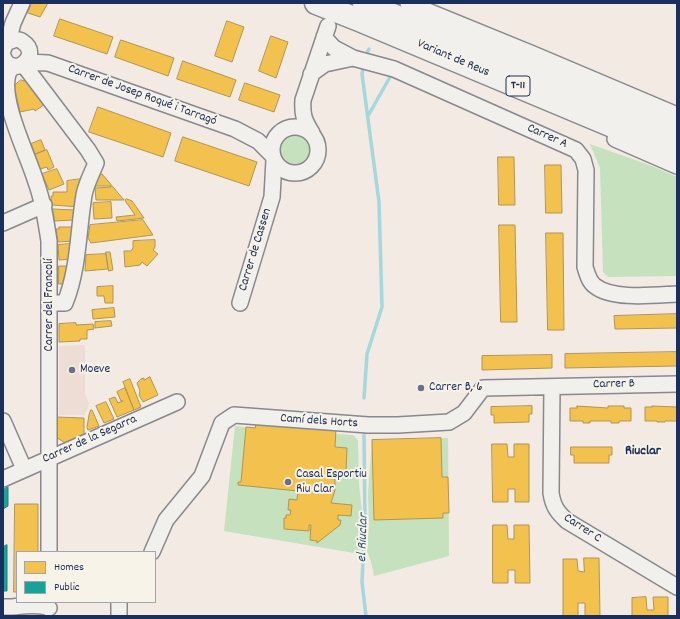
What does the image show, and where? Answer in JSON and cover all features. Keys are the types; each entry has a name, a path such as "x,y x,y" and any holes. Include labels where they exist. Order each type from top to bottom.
{"highway":[{"name":"Variant de Reus","path":"316,3 483,71 677,153"},
{"name":"Variant de Reus","path":"364,3 677,133"},
{"path":"483,71 483,79 545,108"}],"street":[{"name":"Carrer del Francolí","path":"9,56 29,57 22,25 23,3"},
{"name":"Carrer del Francolí","path":"23,3 13,23 6,91 13,122 36,179 44,205 49,241 49,551"},
{"path":"408,3 677,115"},
{"name":"Carrer A","path":"311,74 326,31 334,48 353,58 394,69 576,150 583,159 586,170 585,267 588,277 594,286 606,292 619,295 677,294"},
{"path":"9,56 13,40 19,40 40,54 48,63"},
{"path":"9,56 48,63"},
{"path":"9,56 88,150 96,163 84,193 78,250 71,288 65,303 50,303"},
{"name":"Carrer A","path":"311,74 325,64 353,58"},
{"name":"Carrer de Josep Roqué i Tarragó","path":"48,63 235,129 258,141 273,158"},
{"path":"303,100 275,138 272,146 273,158 278,166 290,173 305,172 316,161 319,154 319,146 304,121 302,110 303,100 311,74"},
{"path":"545,108 677,166"},
{"path":"282,130 298,126 312,133"},
{"name":"Carrer de Josep Roqué i Tarragó","path":"235,129 262,133 282,130"},
{"name":"Carrer de Cassen","path":"272,197 273,158"},
{"name":"Carrer de Cassen","path":"240,303 272,197 282,180 290,173"},
{"path":"3,223 44,205"},
{"name":"Carrer B","path":"552,387 677,384"},
{"name":"Camí dels Horts","path":"152,551 166,520 202,476 222,423 234,415 368,426 448,422 464,413 483,388 552,387"},
{"name":"Carrer C","path":"552,387 551,493 553,505 558,513 567,521 676,586"},
{"name":"Carrer de la Segarra","path":"3,479 177,402"},
{"path":"3,421 24,469"},
{"path":"118,616 119,603"},
{"path":"7,607 40,604 49,608"},
{"path":"7,607 27,616"}],"shaded area":[{"name":"Moeve","path":"85,345 85,394 89,404 85,415 59,415 59,346"}],"green space":[{"path":"300,132 309,137 313,143 313,157 309,163 300,168 292,168 283,163 279,157 278,146 283,137 289,133"},
{"path":"590,144 652,166 677,177 677,276 608,277 603,272 600,168"},
{"path":"256,421 336,428 336,434 353,435 358,440 359,485 363,520 360,554 224,531 235,426 255,428"},
{"path":"448,438 449,556 374,576 367,551 369,526 368,492 372,440"}],"building: Homes":[{"path":"32,3 48,3 40,17 28,13"},
{"path":"60,19 113,37 107,54 54,36"},
{"path":"227,21 244,27 232,62 215,56"},
{"path":"271,36 288,42 276,78 259,71"},
{"path":"121,40 174,58 168,76 115,57"},
{"path":"183,61 236,80 230,97 177,79"},
{"path":"21,80 28,82 45,104 35,111 34,109 20,112 14,86"},
{"path":"245,83 280,95 274,112 239,100"},
{"path":"98,107 171,133 163,157 89,132"},
{"path":"183,137 257,162 249,186 175,161"},
{"path":"41,140 45,150 35,154 31,144"},
{"path":"47,150 54,167 48,170 47,167 40,169 35,155"},
{"path":"498,157 514,157 515,205 499,205"},
{"path":"545,165 561,165 562,213 546,213"},
{"path":"57,169 64,184 49,190 42,174"},
{"path":"95,174 102,174 124,200 96,200 95,188 111,186 95,186"},
{"path":"81,179 80,207 52,205 51,196 53,196 53,192 67,192 67,181"},
{"path":"127,199 132,201 144,218 117,221 116,217 135,215 125,200"},
{"path":"111,202 112,218 94,219 93,203"},
{"path":"53,209 74,210 73,220 55,221"},
{"path":"143,220 153,235 91,243 88,238 90,225"},
{"path":"499,225 515,225 517,322 501,322"},
{"path":"59,227 73,227 73,241 58,242 56,229 59,229"},
{"path":"546,233 563,233 564,330 548,330"},
{"path":"155,240 155,247 153,250 158,254 147,266 142,262 140,265 125,267 124,251 131,251 133,248 133,241"},
{"path":"70,244 71,259 59,260 58,245"},
{"path":"106,252 110,252 113,270 109,271"},
{"path":"106,254 108,269 85,271 86,255"},
{"path":"59,266 70,266 65,284 59,284"},
{"path":"113,286 113,303 105,303 104,296 97,296 97,287"},
{"path":"114,308 115,317 93,319 92,310"},
{"path":"677,314 677,328 615,329 614,316"},
{"path":"111,321 112,326 95,328 95,322"},
{"path":"76,323 76,325 93,324 94,329 87,330 87,339 80,339 80,341 59,342 59,324"},
{"path":"677,352 677,366 565,368 565,354"},
{"path":"552,355 552,368 482,370 482,356"},
{"path":"150,377 158,395 143,402 139,395 140,391 137,383 141,379 144,378 144,380"},
{"path":"130,379 141,407 134,410 123,382"},
{"path":"125,388 134,410 117,417 109,399 115,397 118,403 123,401 121,401 117,392"},
{"path":"106,402 114,419 104,423 96,406"},
{"path":"532,406 532,414 529,414 529,422 494,423 494,415 491,415 491,407"},
{"path":"577,406 608,408 608,406 624,406 624,408 631,408 631,421 611,423 611,421 590,421 590,423 583,423 583,421 570,421 570,408 577,408"},
{"path":"645,407 677,407 677,421 645,421"},
{"path":"91,410 99,426 88,430 87,427"},
{"path":"56,417 84,418 84,434 65,443 56,437"},
{"name":"Casal Esportiu Riu Clar","path":"256,421 336,428 335,447 347,448 346,471 333,470 335,490 331,503 352,505 351,516 338,515 338,520 341,520 340,525 317,543 317,541 310,540 311,525 309,525 309,531 284,529 284,518 286,518 286,515 290,515 291,510 288,510 289,499 297,500 298,491 238,485 238,482 241,482 246,427 255,428"},
{"path":"441,438 442,477 448,477 449,513 443,513 443,518 374,520 372,440"},
{"path":"492,444 507,444 508,457 514,457 514,444 529,444 529,502 515,502 515,489 508,489 508,502 493,502"},
{"path":"571,447 612,447 612,455 609,455 609,463 574,463 574,455 571,455"},
{"path":"15,504 38,504 38,551 16,551 16,592 14,592"},
{"path":"493,525 507,525 508,539 514,539 514,525 529,525 530,583 515,583 515,570 508,570 508,583 493,583"},
{"path":"584,558 599,558 600,616 585,616 585,603 578,603 578,616 563,616 563,559 577,559 578,571 584,572"},
{"path":"646,597 647,610 654,610 653,597 668,597 668,616 632,616 632,598"}],"building: Public":[{"path":"8,487 8,506 3,509 3,490"},
{"path":"7,545 7,591 3,591 3,547"}],"waterway":[{"path":"367,53 369,49"},
{"path":"363,68 362,74 379,202 382,307 367,354 364,398"},
{"path":"368,116 390,77"},
{"name":"el Riuclar","path":"364,435 365,521 362,582 366,616"}],"place":[{"name":"Moeve","path":"72,370"},
{"name":"Carrer B, 6","path":"421,388"},
{"name":"Casal Esportiu Riu Clar","path":"288,482"}],"district":[{"name":"Riuclar","path":"643,452"}]}
